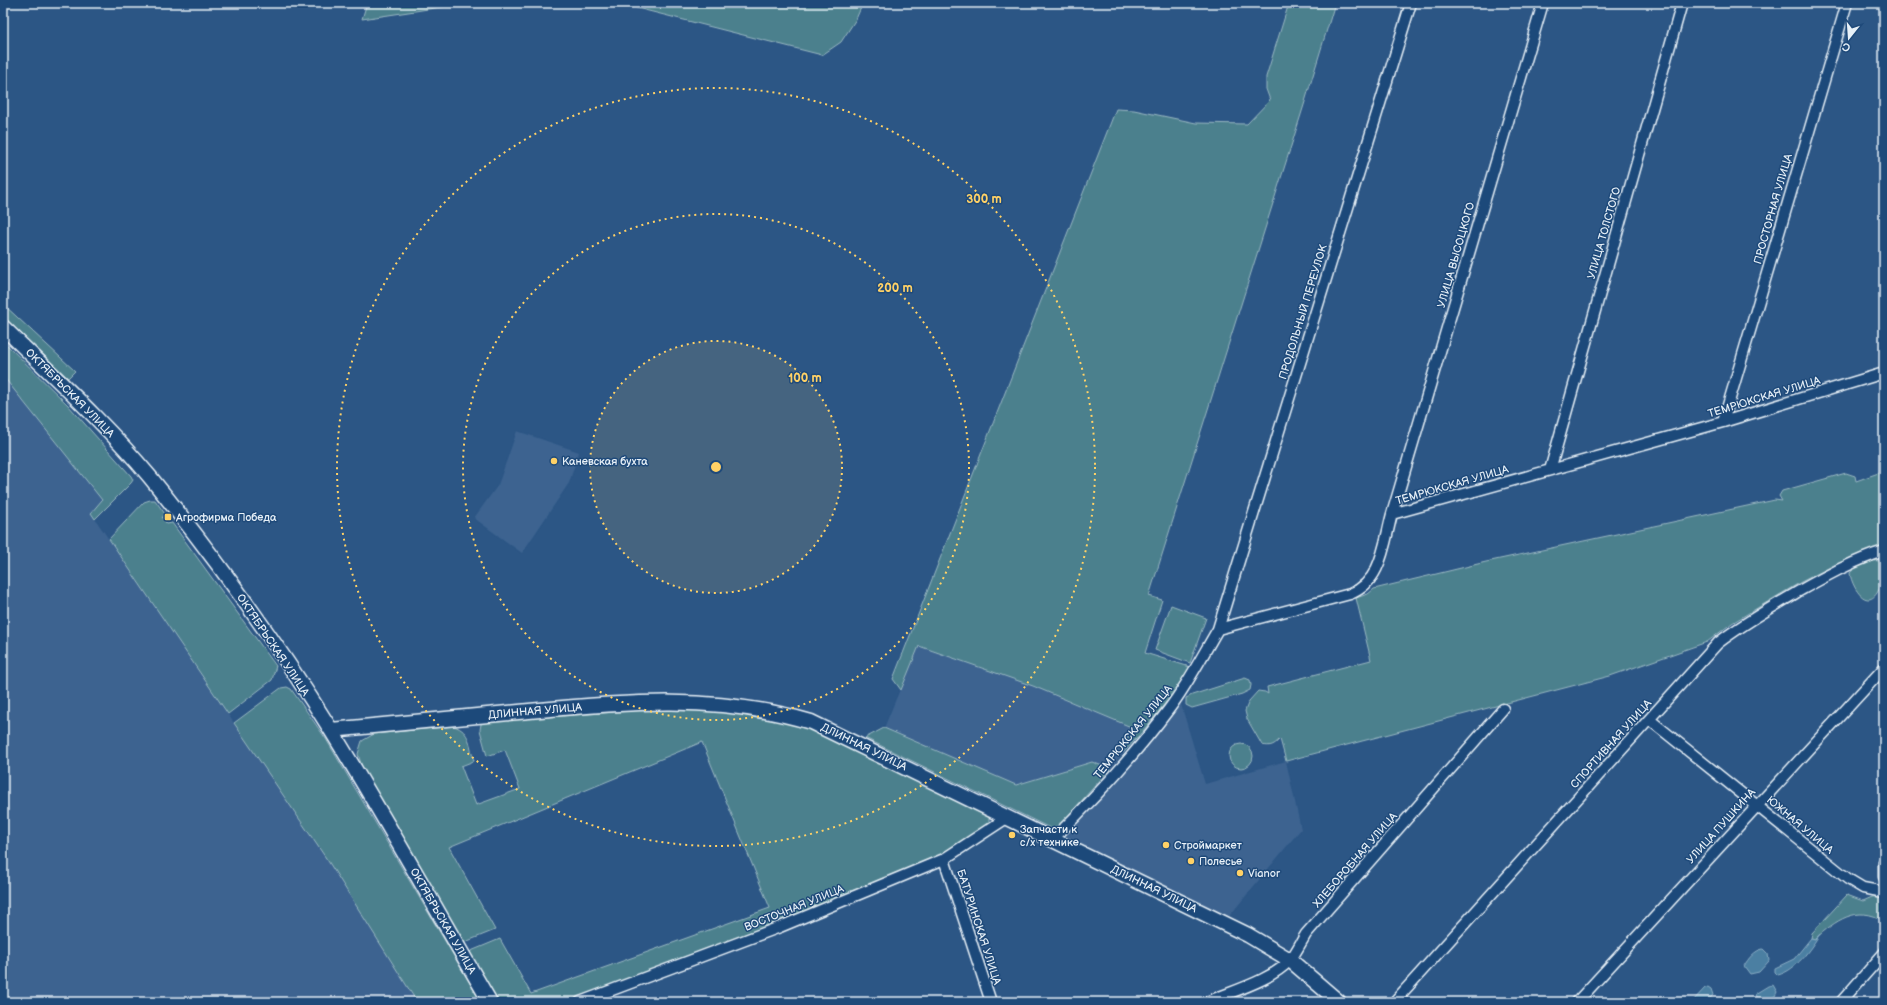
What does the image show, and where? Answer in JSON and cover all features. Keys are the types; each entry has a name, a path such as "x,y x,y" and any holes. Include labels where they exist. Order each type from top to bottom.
{"street":[{"name":"ПРОДОЛЬНЫЙ ПЕРЕУЛОК","path":"1218,628 1412,3"},
{"name":"УЛИЦА ВЫСОЦКОГО","path":"1392,514 1543,3"},
{"name":"УЛИЦА ТОЛСТОГО","path":"1550,470 1682,3"},
{"name":"ПРОСТОРНАЯ УЛИЦА","path":"1723,422 1847,3"},
{"name":"ОКТЯБРЬСКАЯ УЛИЦА","path":"3,327 75,397 148,476 193,532 246,604 331,730 490,1002"},
{"name":"ТЕМРЮКСКАЯ УЛИЦА","path":"1052,839 1101,790 1168,710 1184,687 1218,628 1350,594 1364,588 1376,572 1392,514 1723,422 1884,373"},
{"name":"СПОРТИВНАЯ УЛИЦА","path":"1394,1002 1710,652 1741,626 1824,577 1884,550"},
{"name":"УЛИЦА ПУШКИНА","path":"1577,1002 1884,668"},
{"name":"ДЛИННАЯ УЛИЦА","path":"331,730 573,707 669,702 726,704 764,710 811,722 1248,935 1290,960 1339,1002"},
{"name":"ХЛЕБОРОБНАЯ УЛИЦА","path":"1207,1002 1266,978 1290,960 1306,934 1503,709"},
{"name":"ЮЖНАЯ УЛИЦА","path":"1650,720 1848,880 1863,888 1884,892"},
{"name":"ВОСТОЧНАЯ УЛИЦА","path":"580,1002 780,927 944,859 1008,817"},
{"name":"БАТУРИНСКАЯ УЛИЦА","path":"944,859 991,1002"},
{"path":"1884,862 1884,877"},
{"path":"1841,1002 1884,954"}],"shaded area":[{"path":"3,376 102,500 91,513 330,864 417,1002 3,1002"},
{"path":"517,431 579,452 569,483 522,553 474,518 498,485"},
{"path":"918,646 1033,686 1132,727 1123,753 1110,769 1092,762 1016,785 884,728"},
{"path":"1180,701 1205,784 1286,761 1301,829 1226,920 1060,838"},
{"path":"1820,934 1797,964 1791,969 1778,975 1775,972 1775,968 1794,959 1811,938 1815,939"},
{"path":"1763,949 1768,954 1769,961 1759,972 1750,974 1744,966 1755,953"},
{"path":"1773,985 1777,992 1775,996 1764,1002 1756,997 1755,994 1768,986"},
{"path":"1708,987 1711,989 1713,995 1707,1002 1692,1002 1705,988"}],"green space":[{"path":"367,3 468,3 362,19"},
{"path":"617,3 863,3 856,19 841,42 822,55"},
{"path":"1289,3 1335,3 1149,596 1162,600 1145,653 1190,667 1159,712 1123,753 1131,727 1033,686 919,646 901,690 893,679 1116,109 1134,110 1196,123 1247,124 1270,100 1266,89 1266,77"},
{"path":"3,304 75,371 68,378 3,316"},
{"path":"3,341 68,405 131,476 133,480 131,483 95,519 91,513 102,500 3,376"},
{"path":"1884,471 1884,546 1836,564 1801,582 1732,623 1707,642 1610,676 1286,761 1280,739 1272,745 1262,745 1247,719 1245,711 1249,701 1258,691 1268,694 1267,687 1371,660 1356,598 1368,594 1374,589 1486,562 1775,500 1782,501 1779,496 1782,491 1846,473 1855,476 1856,481"},
{"path":"155,500 165,514 162,518 167,524 172,523 276,666 272,680 228,714 109,539 144,502"},
{"path":"1884,553 1884,574 1880,588 1872,598 1868,599 1863,597 1856,589 1850,573 1863,563 1879,561"},
{"path":"1171,605 1206,618 1190,663 1155,650"},
{"path":"1245,678 1250,680 1251,685 1250,690 1242,694 1192,708 1186,705 1186,698 1192,695"},
{"path":"287,687 291,689 326,739 481,1002 417,1002 330,864 234,723 281,688"},
{"path":"661,709 703,709 789,719 989,813 989,823 939,857 778,924 573,1002 497,1002 468,954 471,951 500,939 531,994 770,908 702,742 449,847 495,930 465,942 460,940 364,773 358,754 362,741 374,734 454,726 460,729 466,735 474,761 461,766 476,805 520,789 505,750 487,756 480,730 481,724 486,721"},
{"path":"884,728 1016,785 1092,762 1110,769 1058,827 1052,829 865,738"},
{"path":"1241,744 1249,748 1253,756 1249,764 1241,768 1233,764 1229,756 1233,748"},
{"path":"1847,895 1863,901 1872,897 1884,896 1884,921 1874,916 1856,914 1830,926 1815,939 1811,938 1812,933"}],"place":[{"name":"Каневская бухта","path":"554,461"},
{"name":"Агрофирма Победа","path":"168,517"},
{"name":"Запчасти к с/х технике","path":"1012,835"},
{"name":"Строймаркет","path":"1166,845"},
{"name":"Полесье","path":"1191,861"},
{"name":"Vianor","path":"1240,873"}]}
